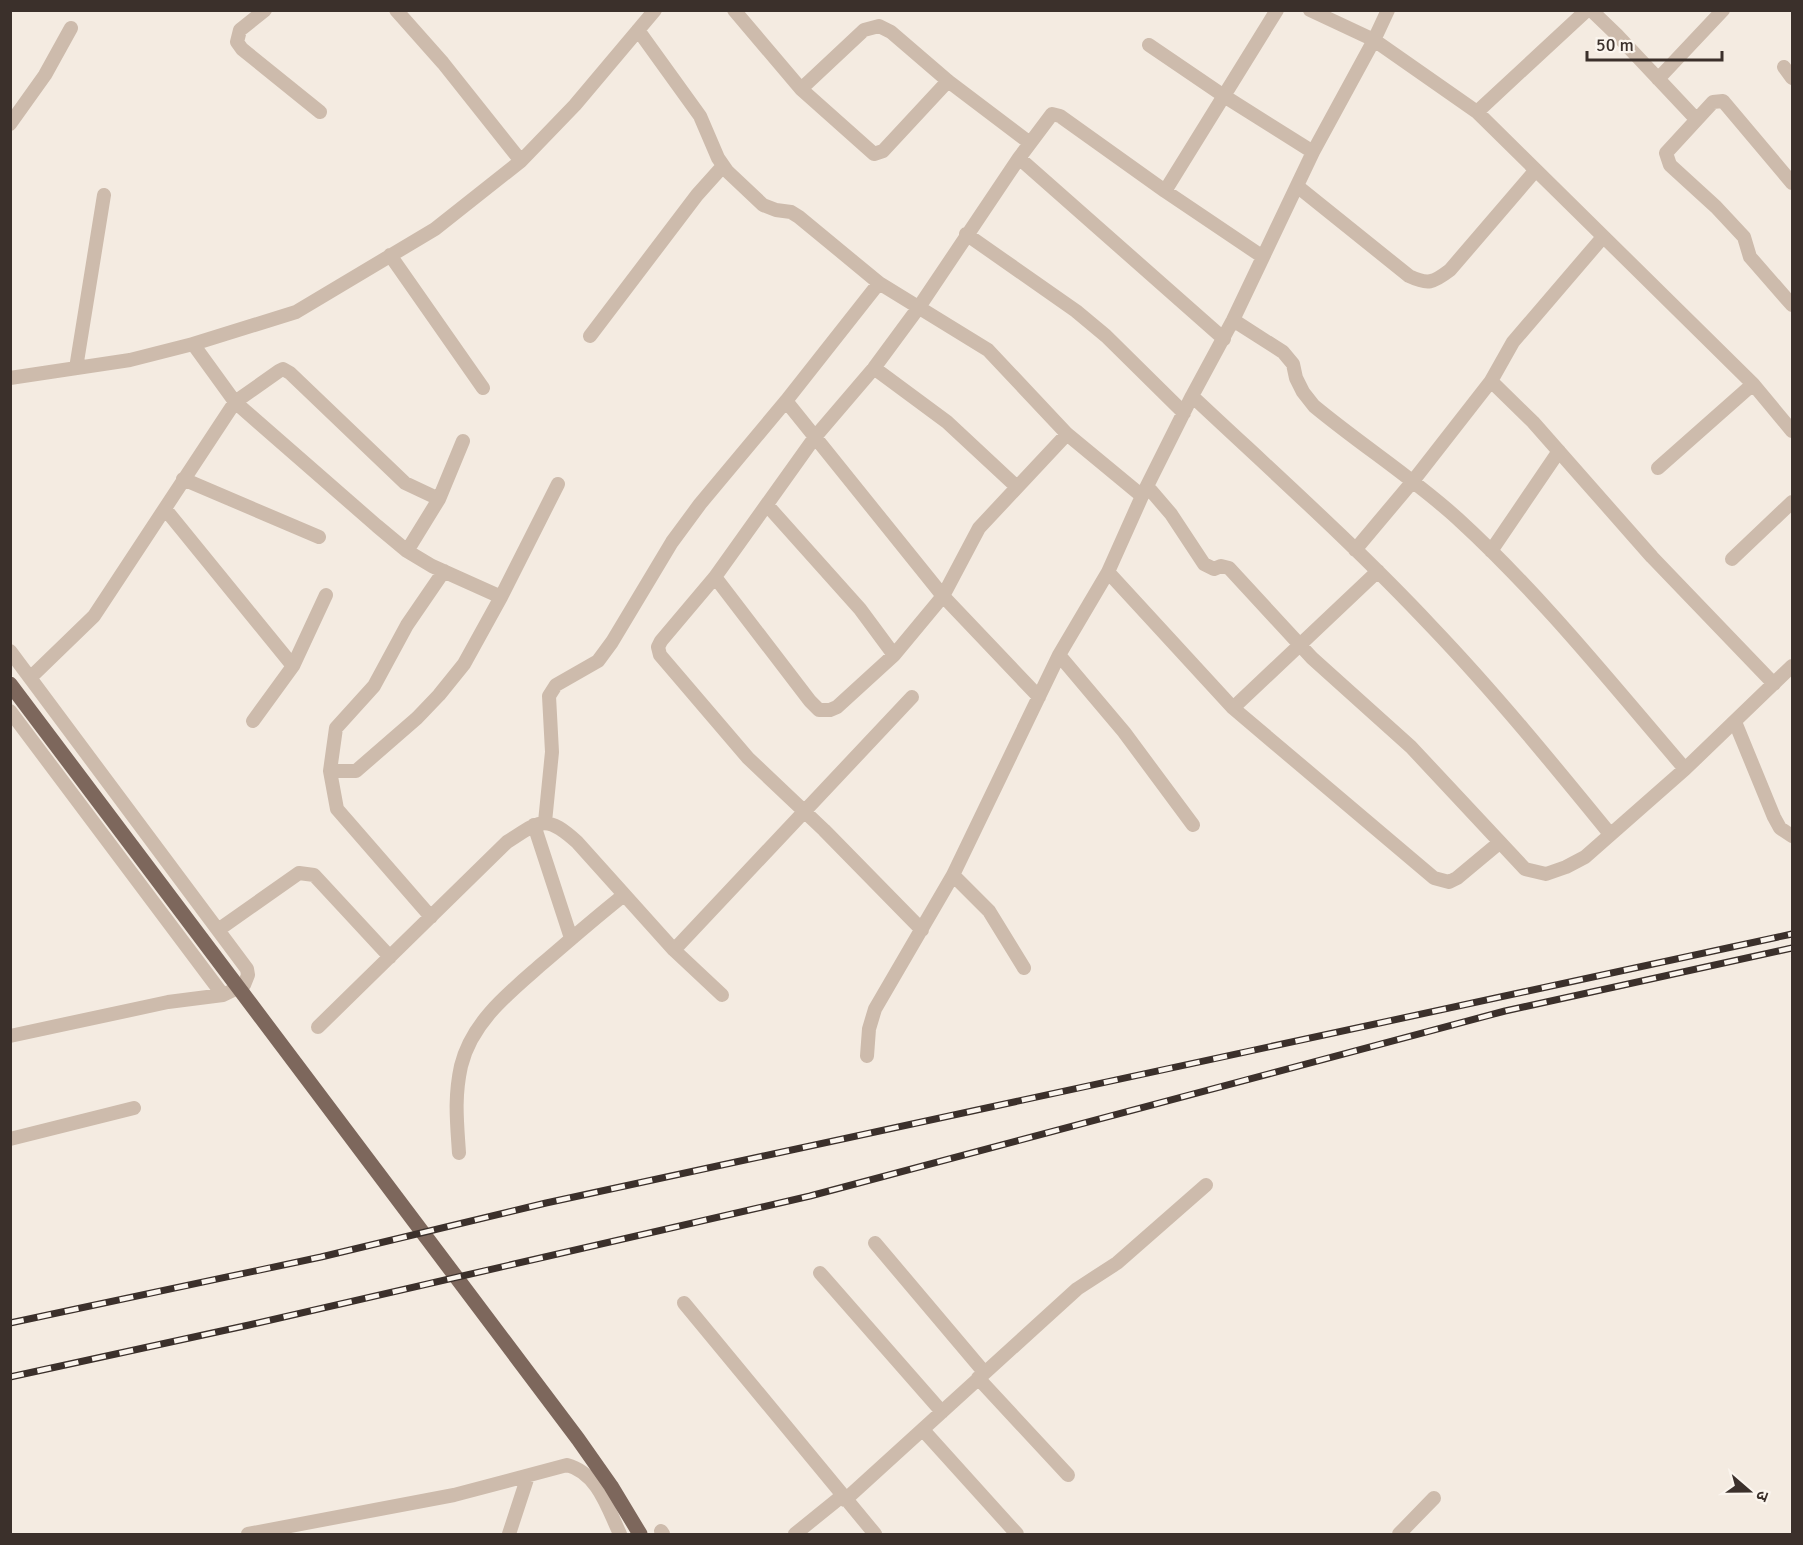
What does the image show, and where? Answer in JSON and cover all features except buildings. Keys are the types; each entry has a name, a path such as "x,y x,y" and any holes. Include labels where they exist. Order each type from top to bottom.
{"main road":[{"path":"10,684 578,1439 611,1485 640,1534"}],"street":[{"path":"265,10 240,30 237,42 242,49 320,112"},
{"path":"396,10 443,63 521,161"},
{"path":"10,378 130,360 193,345 296,312 435,229 521,161 574,105 655,10"},
{"path":"734,10 801,89 874,154 883,151 948,81"},
{"path":"1165,191 1277,10"},
{"path":"1310,10 1365,37 1477,112 1753,384 1792,431"},
{"path":"867,1056 869,1029 875,1009 953,874 1059,655 1108,572 1144,491 1224,339 1365,37 1388,10"},
{"path":"1477,112 1589,10 1617,35 1696,119"},
{"path":"1658,79 1723,10"},
{"path":"801,89 864,30 879,26 891,32 948,81 1030,143"},
{"path":"10,124 45,75 71,28"},
{"path":"638,30 700,116 723,166 763,205 791,212 799,217 879,283 988,350 1067,434 1171,514 1204,564 1214,569 1226,566 1229,568 1299,644 1411,747 1525,869 1546,874 1585,857 1736,722 1792,666"},
{"path":"1149,45 1313,152"},
{"path":"1792,183 1723,101 1713,102 1666,153 1666,158 1671,165 1744,237 1750,257 1792,304"},
{"path":"922,930 728,736 659,651 661,641 715,577 815,437 874,368 919,307 966,234 1046,119 1052,114 1263,257"},
{"path":"1019,158 1224,339"},
{"path":"590,336 690,204 723,166"},
{"path":"1297,186 1409,276 1424,283 1436,280 1450,270 1535,171"},
{"path":"76,368 104,195"},
{"path":"966,234 1076,311 1106,336 1184,413"},
{"path":"1355,550 1413,481 1491,381 1513,342 1603,237"},
{"path":"390,255 483,388"},
{"path":"571,938 540,824 552,752 549,696 556,685 598,661 612,642 672,542 700,504 786,401 879,283"},
{"path":"1233,320 1283,352 1293,364 1296,378 1314,406 1413,481 1491,551 1555,616 1685,769"},
{"path":"193,345 235,402 407,551 501,597"},
{"path":"874,368 947,422 1017,487"},
{"path":"30,678 94,616 166,510 183,479 235,402 279,371 287,370 401,479 439,499"},
{"path":"1491,381 1533,422 1652,557 1774,684"},
{"path":"1658,468 1753,384"},
{"path":"1192,396 1378,571 1434,628 1534,741 1610,834"},
{"path":"786,401 943,596 1039,697"},
{"path":"715,577 810,701 819,710 830,710 837,707 894,655 943,596 979,528 1067,434"},
{"path":"407,551 439,499 463,441"},
{"path":"1491,551 1559,451"},
{"path":"183,479 319,537"},
{"path":"330,771 356,771 417,718 464,664 558,484"},
{"path":"1732,559 1792,502"},
{"path":"767,505 860,609 894,655"},
{"path":"166,510 293,666"},
{"path":"430,917 337,809 330,771 336,728 374,686 407,625 444,571"},
{"path":"1233,708 1378,571"},
{"path":"1108,572 1233,708 1434,878 1449,882 1457,878 1499,843"},
{"path":"253,722 293,666 326,595"},
{"path":"10,651 247,969 248,975 243,985 224,995 168,1002 10,1036"},
{"path":"1059,655 1124,732 1192,825"},
{"path":"674,950 912,698"},
{"path":"10,711 224,995"},
{"path":"1736,722 1774,817 1780,828 1792,836"},
{"path":"318,1027 507,842 540,824 560,826 674,950 722,995"},
{"path":"218,930 299,873 314,875 390,957"},
{"path":"953,874 989,911 1024,968"},
{"path":"459,1154 455,1098 462,1064 474,1033 496,1004 624,895"},
{"path":"10,1139 134,1108"},
{"path":"804,1532 923,1430 1077,1289 1117,1263 1206,1185"},
{"path":"875,1243 981,1375 1068,1475"},
{"path":"820,1273 942,1412"},
{"path":"684,1303 875,1534"},
{"path":"923,1430 1017,1534"},
{"path":"248,1534 454,1495 567,1465 583,1472 604,1499 620,1534"},
{"path":"508,1534 528,1476"},
{"path":"1400,1534 1434,1498"}],"railway":[{"path":"10,1323 321,1257 546,1203 1792,934"},
{"path":"10,1377 249,1325 810,1196 1505,1011 1792,948"}]}
